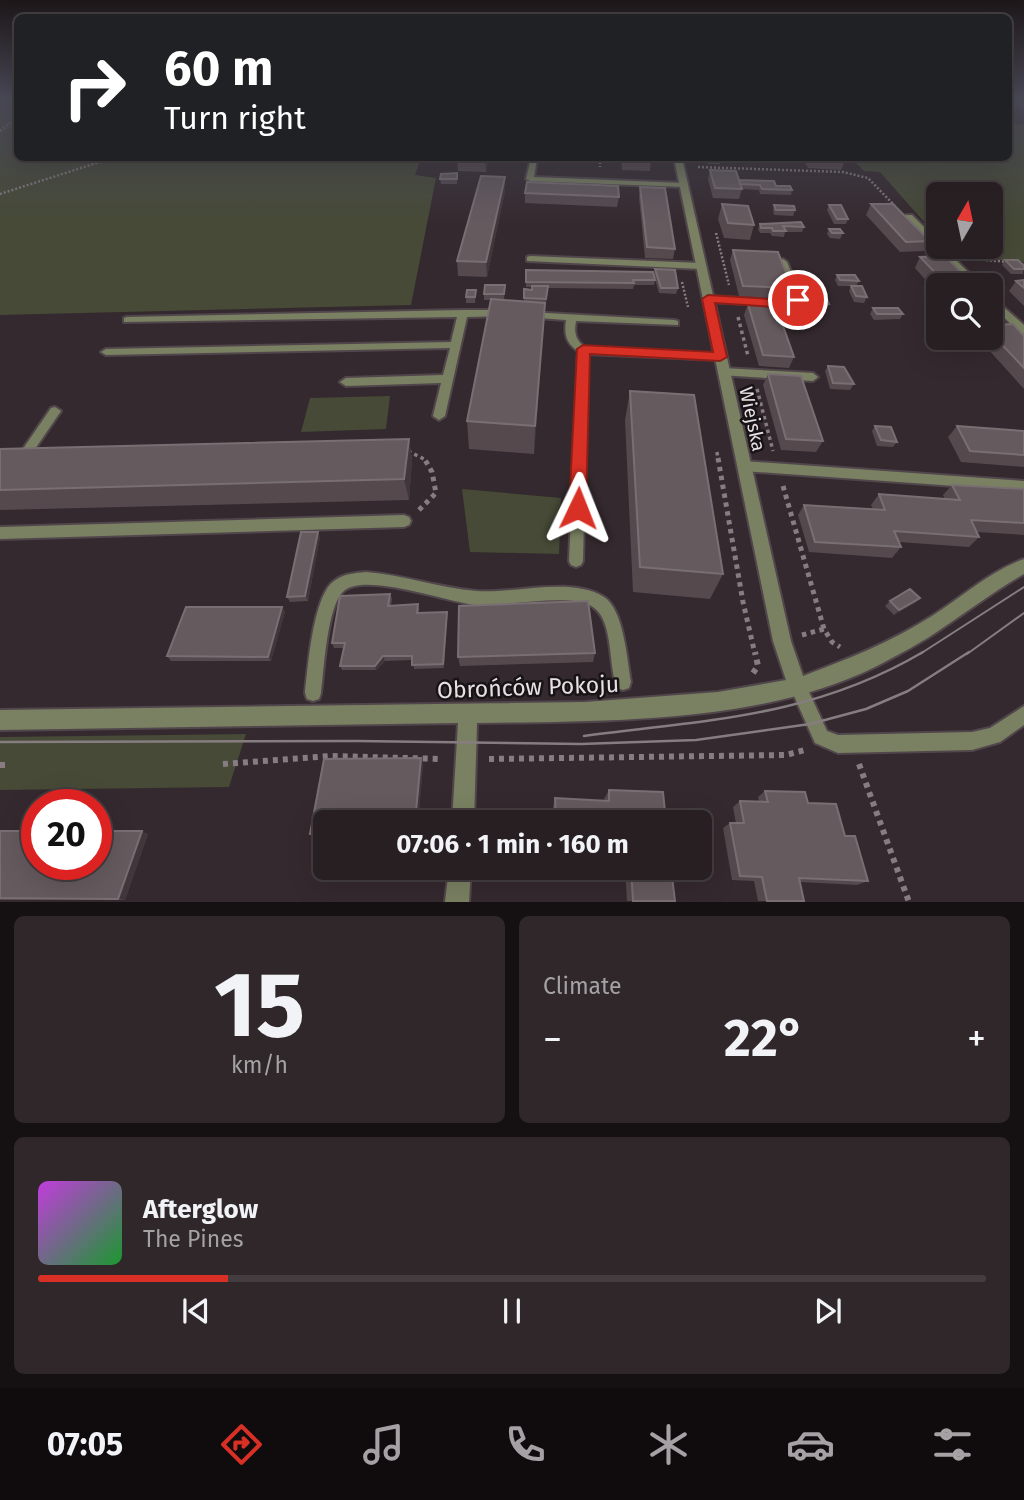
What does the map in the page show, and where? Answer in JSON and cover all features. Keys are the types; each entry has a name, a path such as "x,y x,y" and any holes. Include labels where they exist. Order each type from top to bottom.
{"street":[{"name":"Wiejska","path":"679,161 782,641 798,687"},
{"name":"Obrońców Pokoju","path":"0,720 468,715 586,712 718,702 798,687 867,661 936,623 995,582 1024,566"},
{"path":"465,810 468,715"},
{"path":"457,901 459,880"}],"lane":[{"path":"533,161 530,179 684,185"},
{"path":"909,217 926,235"},
{"path":"530,259 701,266"},
{"path":"951,259 965,273"},
{"path":"708,299 794,303 798,300 783,262"},
{"path":"1003,311 1024,331"},
{"path":"439,416 464,313"},
{"path":"127,320 464,313 674,323"},
{"path":"571,318 571,341 583,349 813,377"},
{"path":"106,352 456,345"},
{"path":"576,561 583,349"},
{"path":"346,382 447,379"},
{"path":"12,473 55,411"},
{"path":"744,466 1024,486"},
{"path":"0,534 404,521"},
{"path":"313,693 326,607 332,591 347,580 370,577 478,598 583,594 601,603 611,618 623,682"},
{"path":"798,687 821,737 829,743 972,741 994,736 1024,715"}],"path":[{"path":"0,194 103,161"},
{"path":"698,167 843,172 868,178 909,217"},
{"path":"973,259 1010,262"},
{"path":"679,265 684,298 690,311"},
{"path":"716,444 743,602 758,666 751,678"},
{"path":"396,451 420,453 430,461 436,493"},
{"path":"223,764 331,756 468,760 786,755 829,743"},
{"path":"852,744 909,901"}],"green space":[{"path":"0,140 14,140 14,161 420,161 415,175 436,178 411,305 0,315"},
{"path":"1012,140 1024,140 1024,262 984,259 1003,259 1003,182 926,182 926,223 880,172 864,171 854,161 1012,161"},
{"path":"390,396 386,429 301,432 310,398"},
{"path":"462,489 561,498 559,554 470,552"},
{"path":"246,734 229,787 0,790 0,737"}],"building":[{"path":"710,170 736,171 742,189 715,188"},
{"path":"457,173 457,179 440,179 441,174"},
{"path":"481,176 505,177 486,262 457,261"},
{"path":"739,180 774,181 776,186 790,186 792,190 762,189 760,185 740,184"},
{"path":"527,182 618,186 619,197 525,193"},
{"path":"640,187 665,188 675,249 647,247"},
{"path":"722,204 748,206 754,225 728,223"},
{"path":"871,204 893,204 926,237 926,241 906,242"},
{"path":"774,205 794,206 795,210 776,210"},
{"path":"829,205 841,205 848,219 837,219"},
{"path":"801,222 804,227 783,226 786,231 761,228 760,224"},
{"path":"829,229 840,229 843,233 832,233"},
{"path":"733,250 778,252 792,288 743,286"},
{"path":"920,257 948,259 962,273 935,273"},
{"path":"1005,260 1018,260 1024,269 1014,269"},
{"path":"655,269 675,270 678,288 661,288"},
{"path":"526,270 653,272 655,280 633,280 634,283 526,282"},
{"path":"837,275 855,275 859,281 840,280"},
{"path":"1024,280 1024,288 1016,281"},
{"path":"485,285 505,285 504,294 484,294"},
{"path":"532,286 548,286 546,299 524,298 524,289 532,290"},
{"path":"851,286 862,286 867,297 856,296"},
{"path":"467,290 476,290 475,297 466,297"},
{"path":"808,296 826,297 829,304 810,303"},
{"path":"491,299 545,303 535,426 467,421"},
{"path":"792,301 810,303 813,310 794,309"},
{"path":"748,304 776,306 794,357 763,355"},
{"path":"873,308 898,308 903,314 877,314"},
{"path":"1003,324 1013,324 1024,336 1024,368 1003,346"},
{"path":"828,366 844,367 854,384 833,383"},
{"path":"768,374 801,376 823,441 786,439"},
{"path":"630,391 694,395 723,574 640,567"},
{"path":"875,426 891,427 897,442 881,440"},
{"path":"957,426 1024,431 1024,455 970,451"},
{"path":"409,439 404,479 0,490 0,449"},
{"path":"952,485 1024,489 1024,523 971,520 979,537 894,531 901,547 815,542 804,505 885,510 879,494 960,500"},
{"path":"301,532 318,532 305,596 287,597"},
{"path":"910,589 920,598 899,610 890,601"},
{"path":"390,594 388,606 418,604 417,613 447,612 443,664 412,665 412,656 383,656 375,666 340,666 345,643 332,643 340,596"},
{"path":"588,601 595,653 458,657 459,606"},
{"path":"186,607 282,607 268,657 167,656"},
{"path":"421,758 416,810 314,810 324,759"},
{"path":"609,790 663,792 665,810 556,810 555,798 609,801"},
{"path":"765,791 805,792 808,803 836,804 845,836 855,836 868,881 799,878 804,901 767,901 762,877 740,876 730,823 744,823 740,801 768,802"},
{"path":"0,831 21,831 21,880 112,880 112,831 142,831 118,899 0,898"},
{"path":"632,880 672,880 675,901 633,901"}],"tram line":[{"path":"920,654 1024,587"},
{"path":"967,654 1024,613"},
{"path":"584,736 716,720 800,703 882,674 923,652"},
{"path":"0,742 357,741 581,744 696,740 810,724 866,709 908,691 969,652"}],"route":[{"path":"578,508 583,349 720,357 708,299 788,304 798,300"}]}
